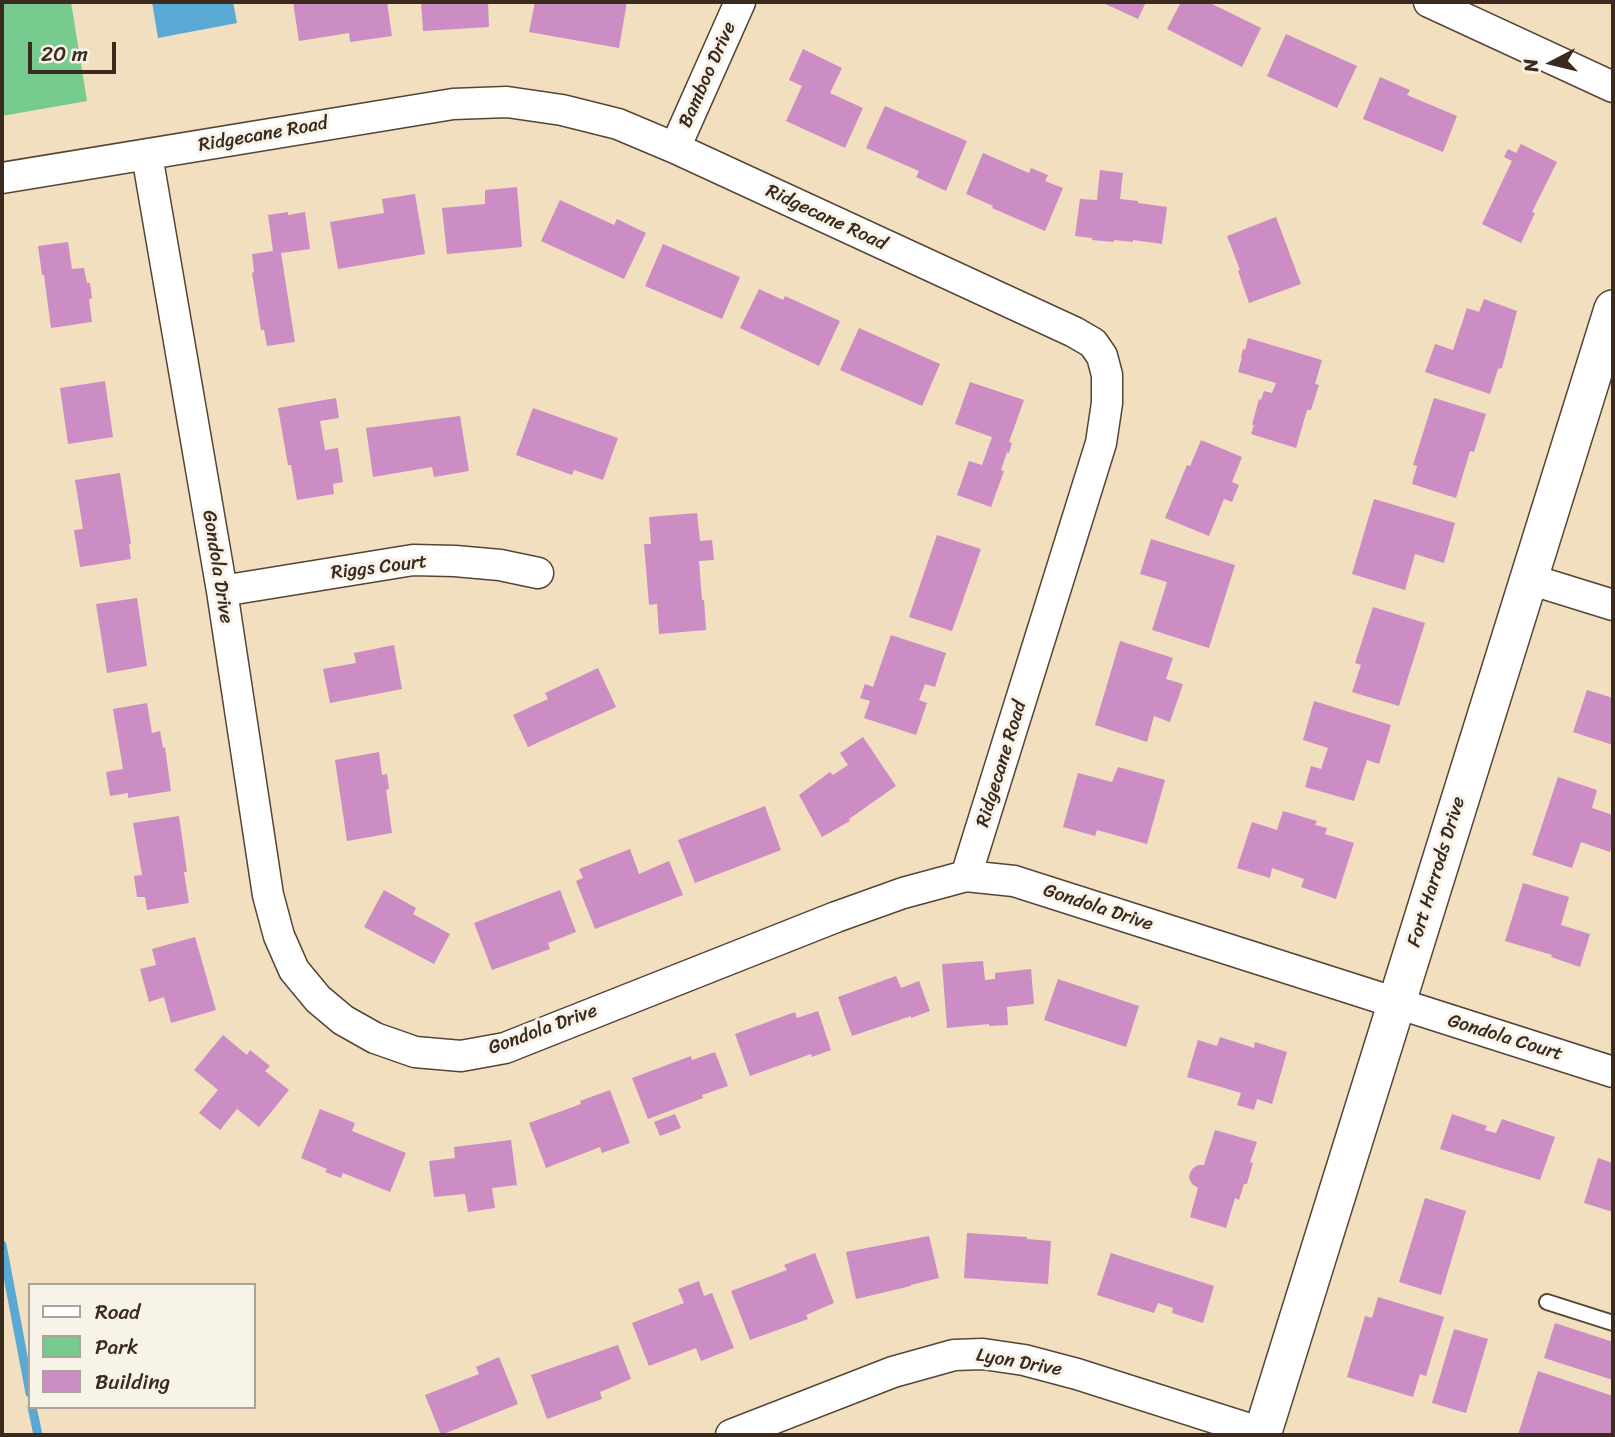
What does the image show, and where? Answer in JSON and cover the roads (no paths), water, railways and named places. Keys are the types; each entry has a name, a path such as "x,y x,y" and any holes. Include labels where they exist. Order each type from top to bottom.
{"street":[{"name":"Bamboo Drive","path":"675,148 740,2"},
{"path":"1429,2 1613,87"},
{"name":"Ridgecane Road","path":"2,178 453,104 507,102 562,110 618,124 675,148 1093,343 1102,356 1107,375 1107,403 1101,443 967,876"},
{"name":"Gondola Drive","path":"147,155 222,591 268,895 279,936 294,970 318,999 343,1020 375,1038 415,1052 461,1056 505,1048 836,917 903,893 967,876 1014,881 1396,1004"},
{"name":"Fort Harrods Drive","path":"1265,1434 1613,309"},
{"name":"Riggs Court","path":"222,591 413,560 500,565 538,573"},
{"path":"1529,579 1613,605"},
{"name":"Gondola Court","path":"1396,1004 1613,1072"},
{"name":"Lyon Drive","path":"731,1435 893,1372 954,1355 983,1354 1024,1360 1076,1374 1265,1434"}],"lane":[{"path":"1547,1302 1613,1323"}],"water":[{"path":"152,2 233,2 237,23 158,38"}],"waterway":[{"path":"2,1245 28,1382"},
{"path":"32,1409 38,1435"}]}
